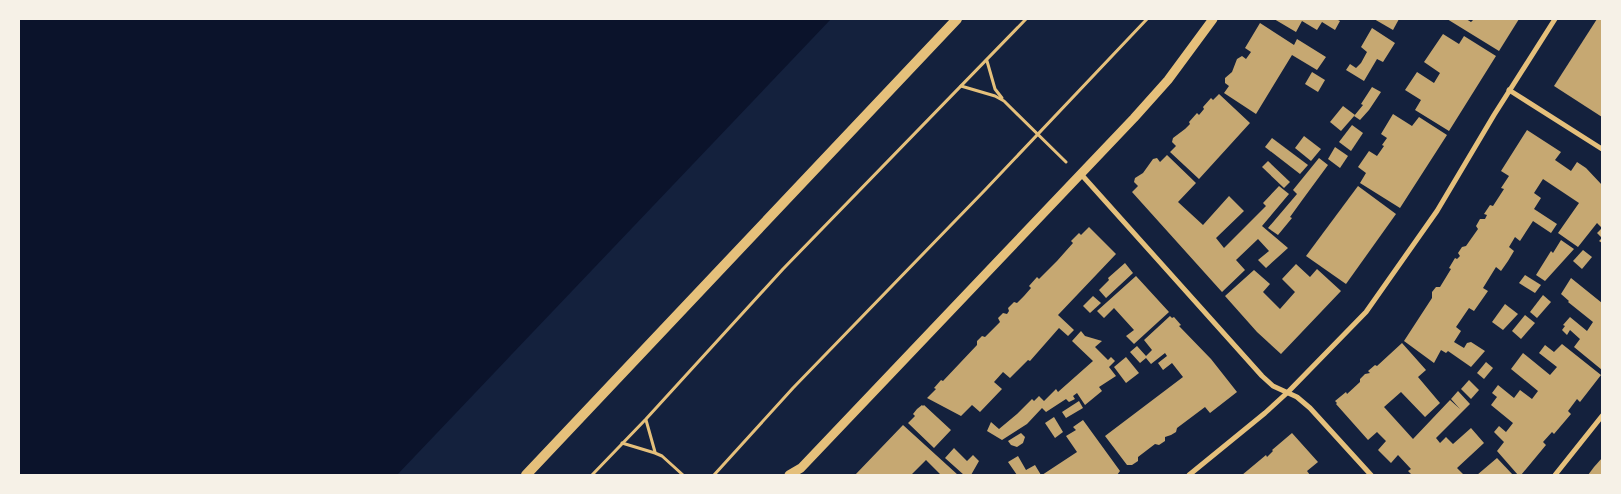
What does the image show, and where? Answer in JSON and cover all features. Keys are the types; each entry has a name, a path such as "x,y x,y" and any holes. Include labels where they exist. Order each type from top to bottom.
{"main road":[{"path":"526,475 957,19"}],"street":[{"path":"789,475 799,472 1168,80 1213,19"},
{"path":"1189,475 1266,413 1366,312 1437,211 1509,90 1555,19"},
{"path":"1509,90 1602,149"},
{"path":"1080,173 1262,376 1273,386 1297,397 1310,408 1371,475"},
{"path":"1555,475 1602,416"}],"path":[{"path":"592,475 784,270 1026,19"},
{"path":"714,475 793,388 1038,135 1147,19"},
{"path":"987,60 995,89 1004,101 1080,173"},
{"path":"961,86 1004,101"},
{"path":"646,419 655,453"},
{"path":"622,443 655,453 684,475"}],"water":[{"path":"19,19 831,19 397,475 19,475"}],"building":[{"path":"1274,19 1336,19 1340,21 1335,30 1322,22 1317,30 1302,21 1296,32"},
{"path":"1374,19 1399,19 1393,30"},
{"path":"1447,19 1466,19 1471,22 1474,19 1519,19 1499,51"},
{"path":"1597,19 1602,19 1602,117 1554,86"},
{"path":"1260,23 1294,45 1297,39 1326,57 1317,70 1292,55 1256,114 1224,93 1229,86 1225,83 1225,78 1232,72 1237,59 1242,56 1246,59 1251,52 1245,48"},
{"path":"1372,28 1395,43 1383,62 1377,59 1364,81 1346,70 1350,64 1356,68 1361,63 1367,52 1361,47"},
{"path":"1443,34 1459,44 1464,36 1496,56 1449,131 1415,110 1421,100 1405,90 1417,72 1434,83 1440,73 1424,62"},
{"path":"1312,72 1325,80 1318,92 1305,84"},
{"path":"1372,87 1381,92 1360,120 1354,116 1363,105 1361,104"},
{"path":"1219,94 1250,123 1199,179 1170,152 1176,146 1172,142 1173,138 1190,124 1189,122 1197,113 1199,115 1211,98 1213,100"},
{"path":"1343,106 1355,115 1341,131 1330,122"},
{"path":"1393,114 1412,126 1419,117 1447,135 1400,208 1360,183 1366,173 1358,167 1369,151 1377,156 1384,146 1382,145 1387,138 1381,134"},
{"path":"1352,125 1363,133 1351,151 1339,142"},
{"path":"1527,130 1561,152 1555,160 1571,171 1577,162 1586,168 1602,185 1602,228 1597,223 1578,247 1558,233 1579,203 1543,179 1534,193 1541,198 1534,209 1557,224 1551,233 1533,221 1520,241 1515,237 1509,247 1514,251 1508,261 1501,271 1496,267 1483,288 1488,291 1474,311 1469,308 1456,327 1461,331 1454,342 1464,348 1467,343 1471,342 1485,351 1471,367 1448,351 1446,353 1441,350 1434,363 1404,341 1432,298 1432,292 1436,287 1440,287 1451,269 1449,268 1455,258 1457,259 1460,256 1458,253 1462,247 1466,246 1478,229 1476,226 1480,219 1485,219 1487,215 1484,214 1490,205 1493,206 1504,189 1501,188 1509,176 1501,171"},
{"path":"1304,136 1321,149 1311,161 1295,148"},
{"path":"1272,138 1308,165 1300,174 1265,147"},
{"path":"1335,147 1348,156 1340,168 1328,159"},
{"path":"1167,155 1196,183 1178,202 1203,225 1229,196 1244,211 1216,238 1224,248 1266,206 1263,203 1279,186 1289,194 1262,226 1288,248 1266,268 1258,260 1269,251 1258,239 1236,260 1245,270 1222,292 1132,192 1138,186 1134,182 1135,178 1143,173 1153,159 1157,158 1160,162"},
{"path":"1319,158 1328,165 1290,217 1292,218 1278,235 1268,228 1297,194 1293,190"},
{"path":"1268,161 1290,182 1284,188 1262,167"},
{"path":"1358,186 1396,214 1346,284 1306,256"},
{"path":"1089,227 1116,254 1058,315 1074,330 1068,336 1059,328 1030,361 1028,360 1010,378 1003,372 994,382 1002,389 980,412 972,405 961,416 927,398 936,389 934,388 941,380 943,381 977,345 977,341 982,336 985,337 1000,322 998,318 1003,313 1007,314 1008,308 1024,296 1031,288 1029,286 1037,277 1039,279 1073,243 1071,241"},
{"path":"1602,228 1602,238 1597,233"},
{"path":"1561,240 1574,249 1545,281 1536,275 1551,251 1553,253"},
{"path":"1583,250 1592,257 1582,269 1573,261"},
{"path":"1125,263 1133,273 1106,298 1099,290 1109,280 1108,278"},
{"path":"1296,264 1310,277 1317,269 1341,291 1281,354 1257,332 1225,296 1254,270 1270,284 1263,292 1280,309 1295,292 1282,279"},
{"path":"1525,275 1541,285 1535,293 1519,283"},
{"path":"1136,276 1169,312 1134,344 1126,336 1134,330 1114,308 1104,318 1097,311"},
{"path":"1571,278 1602,303 1602,370 1574,347 1580,339 1570,330 1567,335 1562,330 1565,326 1563,325 1570,317 1587,331 1593,322 1561,294"},
{"path":"1543,295 1551,302 1537,318 1530,312"},
{"path":"1093,296 1101,303 1090,313 1083,306"},
{"path":"1505,304 1518,314 1503,330 1492,322"},
{"path":"1525,315 1535,323 1521,339 1512,331"},
{"path":"1170,316 1174,317 1181,325 1179,326 1211,359 1237,392 1210,413 1205,407 1177,428 1176,432 1165,437 1165,441 1159,445 1155,444 1138,457 1138,461 1132,465 1127,465 1105,436 1183,377 1172,363 1163,370 1158,363 1167,356 1165,353 1151,364 1146,358 1140,363 1130,352 1137,346 1146,356 1152,350 1144,340"},
{"path":"1081,331 1085,336 1102,341 1095,347 1108,360 1111,357 1115,361 1109,367 1116,376 1099,387 1102,391 1085,405 1077,393 1073,396 1075,399 1069,402 1066,399 1046,412 1042,408 1027,424 1002,440 987,431 991,422 999,429 1032,399 1034,401 1039,396 1044,401 1056,389 1058,392 1093,361 1072,341"},
{"path":"1402,343 1426,370 1418,377 1440,403 1425,417 1401,392 1384,407 1413,439 1450,400 1460,409 1451,399 1458,391 1470,404 1436,438 1440,443 1446,437 1453,444 1471,428 1484,443 1457,468 1464,475 1412,475 1408,471 1411,469 1398,455 1391,463 1378,450 1386,441 1377,432 1368,440 1336,404 1335,401 1346,392 1347,394 1360,382 1360,379 1365,374 1370,373 1368,371 1375,365 1377,366"},
{"path":"1562,344 1601,375 1580,402 1577,399 1568,411 1571,414 1554,434 1552,432 1543,442 1546,445 1521,475 1518,475 1497,451 1504,442 1494,432 1499,426 1506,432 1513,423 1491,405 1497,397 1492,393 1498,385 1514,398 1520,390 1532,399 1538,391 1511,369 1523,353 1550,375 1557,367 1539,353 1545,345 1554,352"},
{"path":"1126,357 1139,373 1126,383 1114,367"},
{"path":"1486,362 1493,368 1484,379 1477,373"},
{"path":"1469,380 1479,390 1471,399 1461,389"},
{"path":"1079,401 1083,408 1066,418 1062,412"},
{"path":"922,405 951,430 934,448 908,423 915,416 913,414"},
{"path":"1054,417 1063,432 1055,438 1045,423"},
{"path":"1083,420 1120,471 1117,475 1042,475 1077,452 1066,436 1076,430 1073,427"},
{"path":"903,425 958,475 941,475 926,460 911,475 855,475"},
{"path":"1021,433 1025,437 1023,443 1017,447 1011,445 1008,441"},
{"path":"1292,433 1318,462 1307,471 1310,475 1242,475 1266,455 1267,457 1272,450"},
{"path":"954,448 967,461 973,455 979,461 971,475 964,475 945,458"},
{"path":"1018,456 1026,470 1035,465 1041,475 1017,475 1008,462"},
{"path":"1497,458 1513,475 1477,475"},
{"path":"1602,458 1602,475 1588,475 1594,467"}]}
